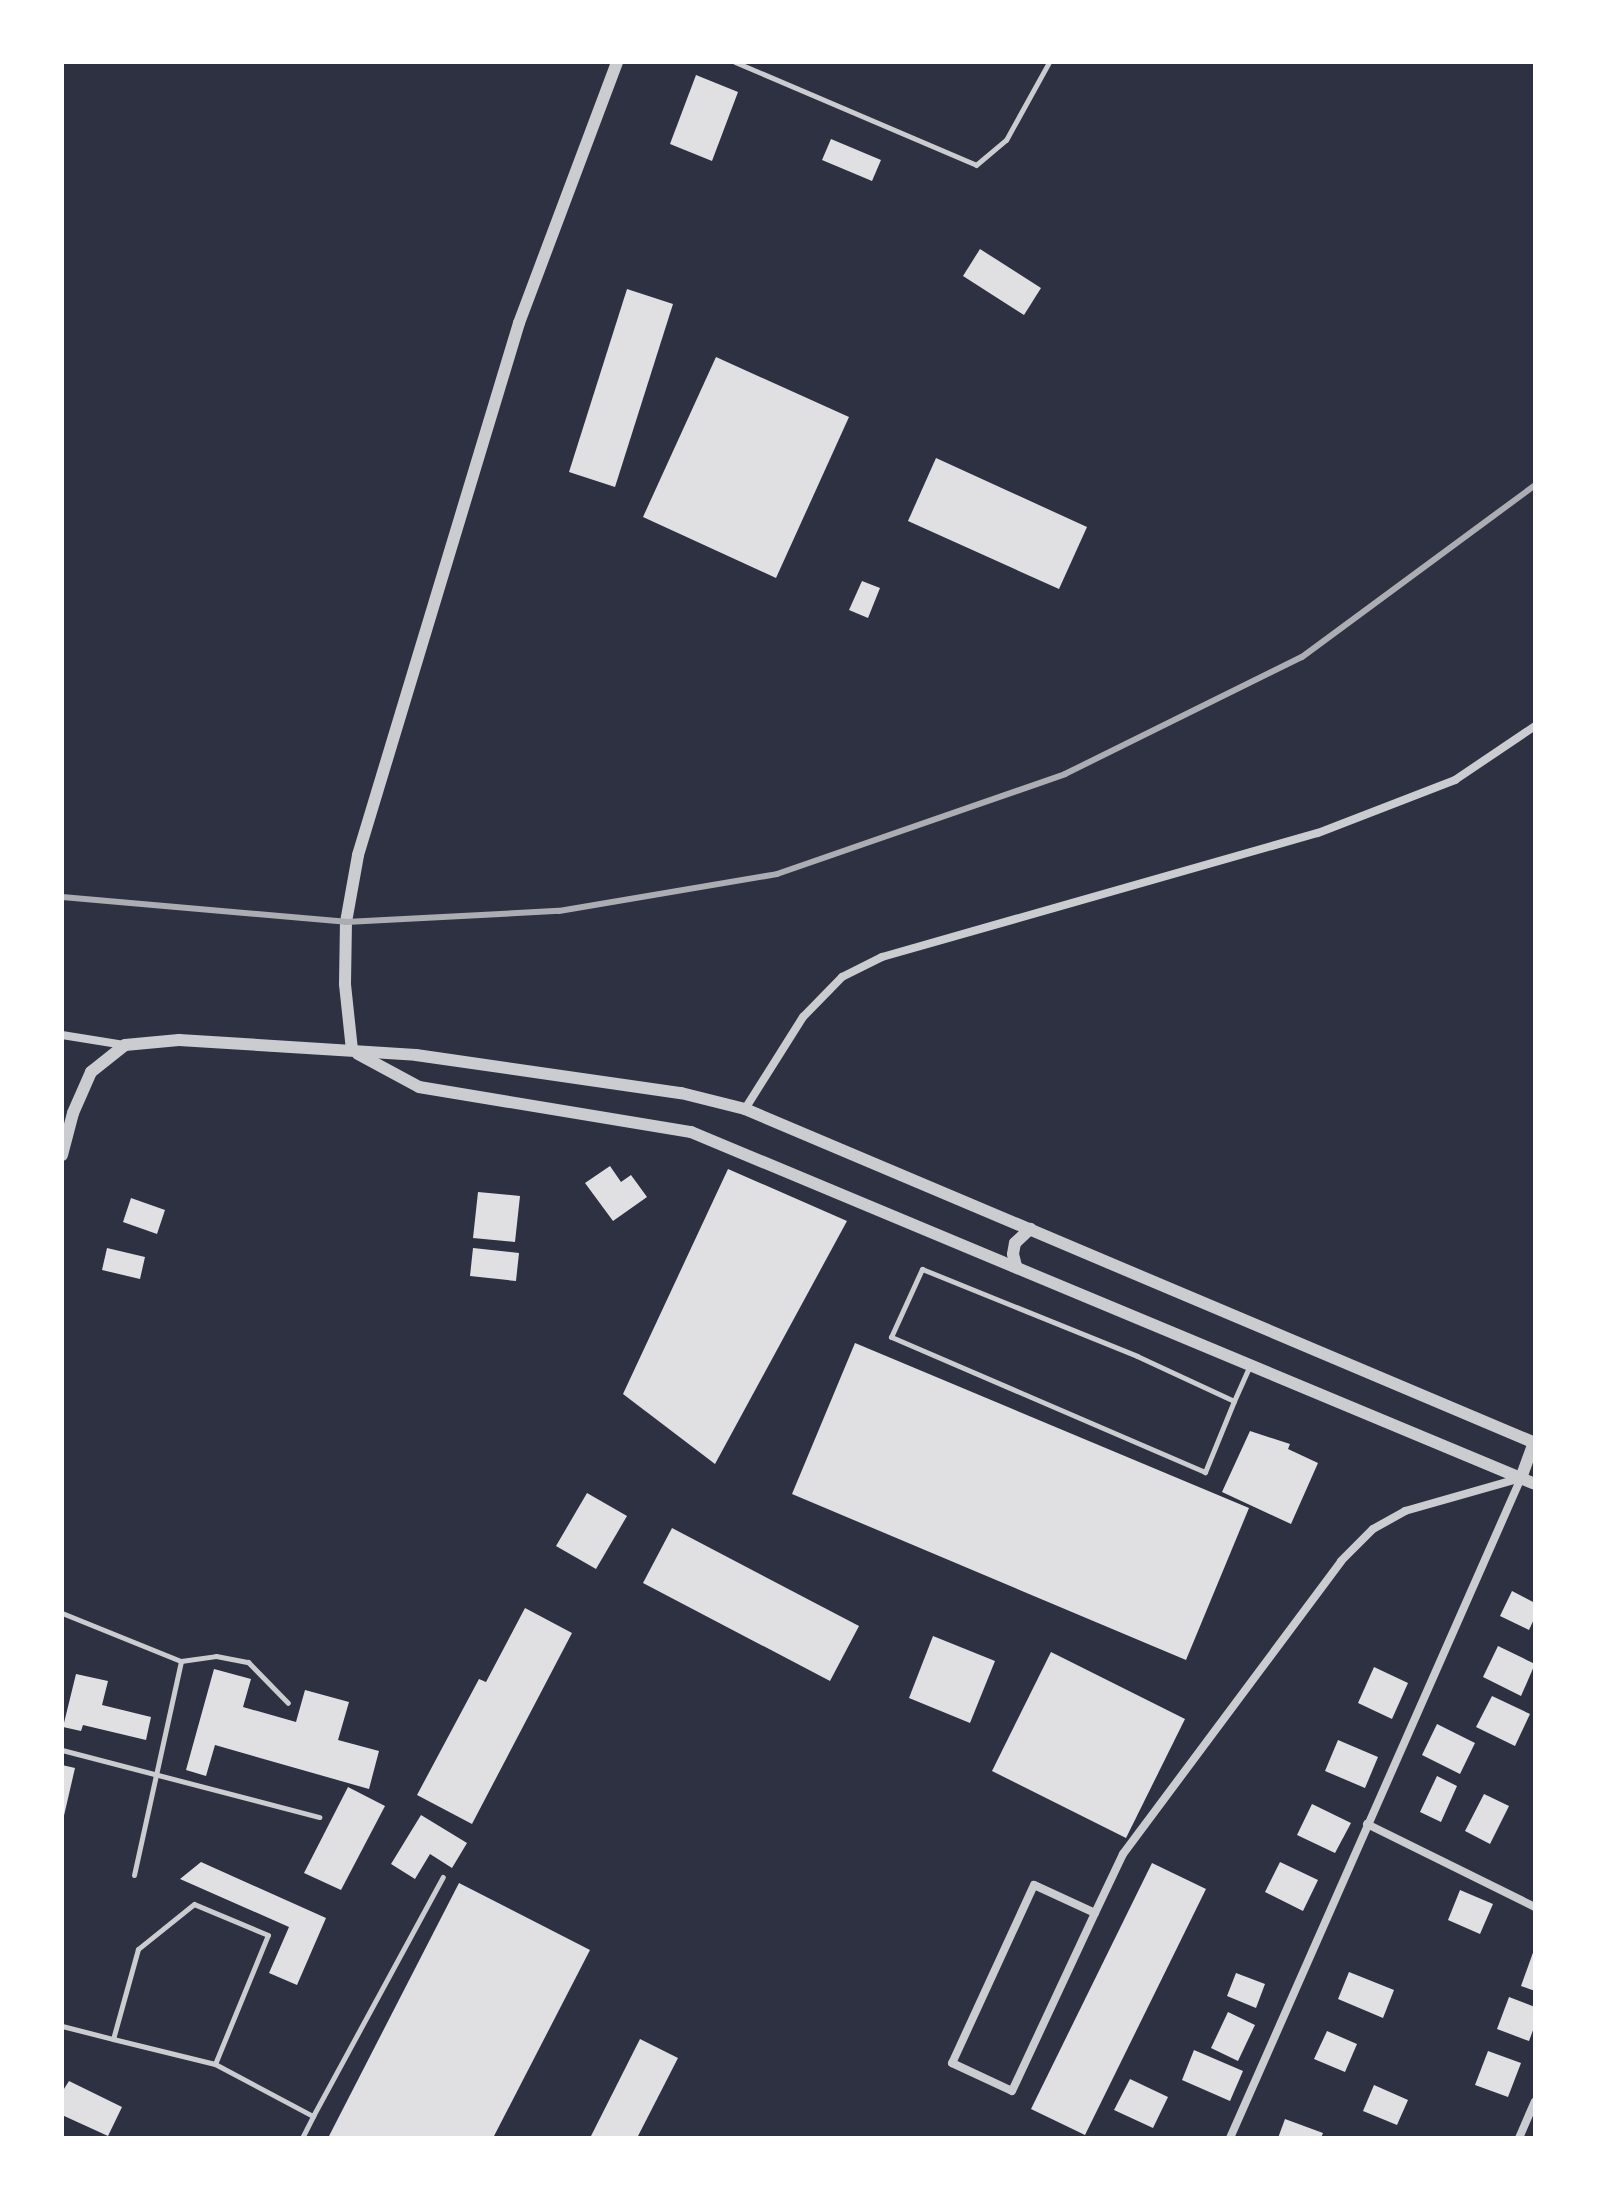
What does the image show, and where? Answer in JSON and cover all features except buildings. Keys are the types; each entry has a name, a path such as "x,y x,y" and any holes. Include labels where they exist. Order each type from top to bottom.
{"street":[{"path":"352,1050 345,984 346,922 358,855 519,323 617,62"},
{"path":"745,1109 803,1017 842,977 882,957 1318,833 1455,780 1535,726"},
{"path":"62,1035 125,1045 179,1040 416,1055 681,1093 745,1109 1535,1442 1230,2138"},
{"path":"62,1155 73,1113 91,1072 125,1045"},
{"path":"352,1050 419,1087 691,1132 1535,1484"},
{"path":"1016,1266 1013,1254 1015,1243 1030,1229"},
{"path":"1095,1913 1034,1885 952,2063 1012,2091 1123,1854 1341,1561 1373,1529 1405,1511 1521,1478"},
{"path":"1367,1824 1535,1907"},
{"path":"1519,2138 1535,2101"}],"lane":[{"path":"735,62 976,165 1006,140 1049,62"},
{"path":"1234,1401 1137,1356 922,1269 891,1337 1205,1472 1250,1364"},
{"path":"62,1613 181,1661 216,1656 248,1662 288,1703"},
{"path":"134,1875 181,1661"},
{"path":"62,1750 319,1817"},
{"path":"302,2138 443,1877"},
{"path":"113,2039 138,1949 194,1904 268,1935 215,2064"},
{"path":"62,2026 215,2064 313,2116"}],"railway":[{"path":"62,897 346,922 559,911 777,874 1065,774 1302,657 1535,485"}]}
